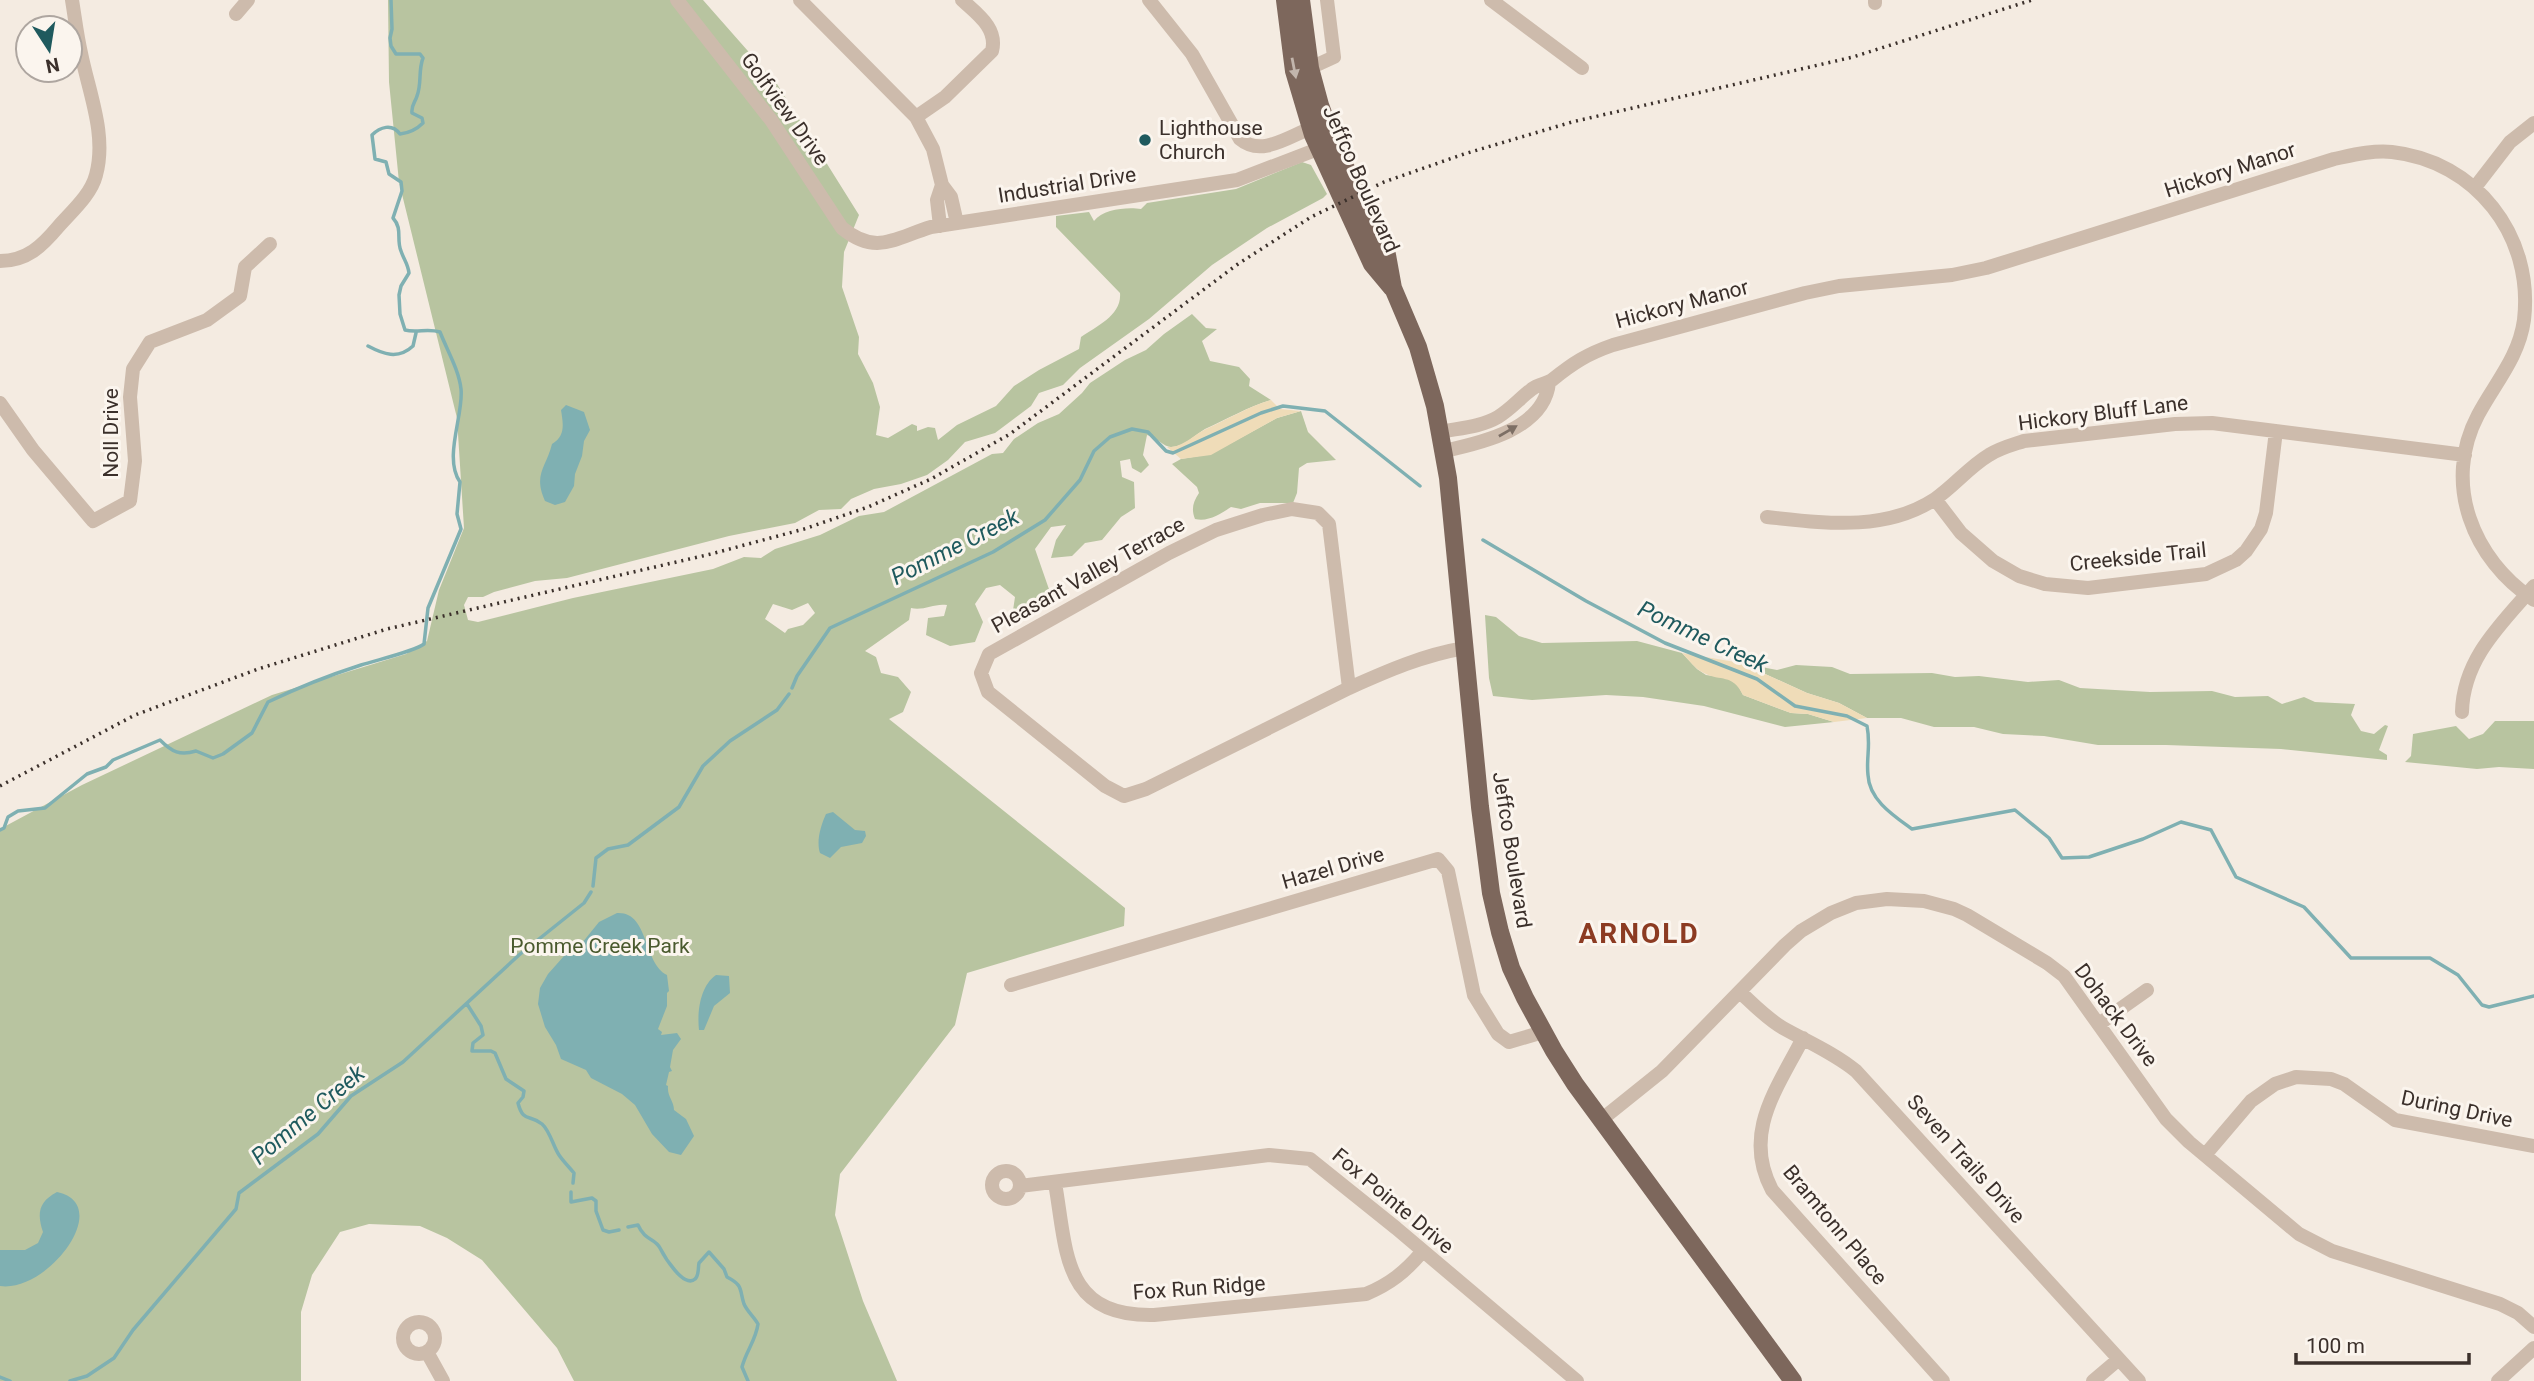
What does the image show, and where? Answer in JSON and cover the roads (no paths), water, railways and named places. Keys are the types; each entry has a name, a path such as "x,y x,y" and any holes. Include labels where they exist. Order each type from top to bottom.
{"main road":[{"name":"Jeffco Boulevard","path":"1285,0 1294,71 1318,149 1372,264 1393,288"},
{"name":"Jeffco Boulevard","path":"1301,0 1310,68 1334,143 1387,255 1393,288 1418,347 1435,406 1444,451 1491,893 1511,968 1543,1032 1575,1084 1793,1381"}],"street":[{"path":"0,261 26,257 40,248 78,206 96,178 100,150 97,121 72,0"},
{"path":"236,14 248,0"},
{"name":"Golfview Drive","path":"677,0 771,120 842,228 861,240"},
{"path":"800,0 916,117 933,149 942,185 953,203 957,223"},
{"path":"916,117 953,90 992,51 991,30 962,0"},
{"path":"1149,0 1192,54 1240,139 1246,144 1258,148 1268,146 1311,128"},
{"path":"1310,68 1334,57 1327,0"},
{"path":"1491,0 1582,68"},
{"path":"2476,186 2510,142 2534,123"},
{"name":"Industrial Drive","path":"861,240 874,244 889,242 940,226 1237,180 1318,149"},
{"name":"Hickory Manor","path":"1440,432 1482,424 1497,417 1531,390 1549,382 1582,357 1621,342 1839,286 1952,275 1986,268 2356,154 2390,152 2411,155 2452,170 2476,186 2502,216 2523,268 2526,302 2515,351 2473,425 2463,476 2465,499 2473,529 2497,569 2531,594"},
{"path":"940,226 937,205 942,185"},
{"path":"937,205 953,203"},
{"name":"Noll Drive","path":"0,403 33,450 93,521 130,501 135,461 130,397 133,369 150,342 207,320 240,296 245,267 270,244"},
{"name":"Hickory Manor","path":"1444,451 1484,443 1513,429 1544,402 1549,382"},
{"name":"Hickory Bluff Lane","path":"1767,517 1869,523 1903,515 1935,499 1990,454 2024,441 2193,422 2465,455"},
{"name":"Creekside Trail","path":"1935,499 1961,533 1993,561 2020,576 2045,584 2088,588 2206,574 2236,560 2246,551 2261,529 2266,513 2276,431"},
{"name":"Pleasant Valley Terrace","path":"1349,688 1329,524 1318,513 1292,509 1216,530 1169,553 989,654 981,674 988,692 1105,786 1124,796 1146,789 1349,688 1412,661 1465,648"},
{"path":"2462,712 2466,681 2474,661 2531,594"},
{"name":"Hazel Drive","path":"1011,985 1438,859 1448,871 1474,995 1498,1034 1510,1042 1543,1032"},
{"name":"Dohack Drive","path":"1601,1120 1662,1072 1793,937 1831,913 1856,903 1905,899 1954,909 2047,963 2073,986 2166,1119 2299,1234 2315,1244 2500,1304 2518,1312 2534,1327"},
{"path":"2099,1024 2147,990"},
{"name":"Seven Trails Drive","path":"1740,992 1764,1016 1846,1063 1872,1088 2139,1381"},
{"name":"Bramtonn Place","path":"1803,1038 1762,1124 1759,1152 1765,1177 1772,1190 1942,1381"},
{"name":"During Drive","path":"2205,1155 2251,1101 2275,1084 2296,1077 2331,1079 2344,1084 2395,1120 2534,1146"},
{"name":"Fox Pointe Drive","path":"1020,1186 1269,1155 1310,1159 1577,1381"},
{"name":"Fox Run Ridge","path":"1055,1183 1066,1257 1073,1276 1095,1301 1116,1312 1130,1315 1154,1315 1366,1294 1387,1285 1405,1272 1422,1252"},
{"path":"2498,1381 2534,1348"},
{"path":"427,1352 443,1381"},
{"path":"2093,1381 2119,1359"}],"water":[{"path":"566,405 584,412 590,430 584,441 574,486 565,502 555,505 545,501 540,477 552,444 562,433 561,410"},
{"path":"833,812 855,830 865,831 866,836 862,843 841,847 830,858 820,853 819,838 826,814"},
{"path":"617,913 635,920 659,969 667,975 667,1006 658,1029 662,1032 661,1035 677,1033 681,1039 673,1050 670,1067 672,1071 669,1072 666,1085 674,1110 686,1119 694,1136 681,1155 669,1152 652,1134 635,1105 622,1094 591,1078 586,1070 561,1059 545,1027 538,1004 540,988 548,974 564,956 582,943 599,922"},
{"path":"716,975 729,976 730,993 714,1006 704,1030 699,1030 703,992"},
{"path":"57,1192 73,1200 79,1213 77,1229 68,1246 37,1276 19,1284 0,1286 0,1250 25,1250 38,1243 43,1232 41,1209 46,1200"}],"waterway":[{"path":"0,830 4,828 8,817 18,811 45,808 87,774 160,740 172,750 181,753 196,751 213,758 223,754 252,733 268,702 326,677 424,644 428,608 461,529 457,514 460,482 453,461 461,389 440,332 405,330 400,314 399,295 409,273 400,247 398,226 393,218 402,191 401,182 389,174 386,162 375,159 372,135 386,127 393,128 400,134 406,133 423,123 422,118 412,113 423,58 420,54 396,54 391,46 391,0"},
{"path":"368,346 385,353 402,353 413,346 416,333"},
{"name":"Pomme Creek","path":"792,688 797,676 830,628 993,552 1045,520 1080,480 1094,451 1110,437 1132,429 1148,432 1166,451 1173,453 1261,413 1283,406 1325,411 1420,486"},
{"name":"Pomme Creek","path":"1483,540 1586,601 1665,643 1757,679 1795,706 1847,716 1867,726 1869,784 1878,800 1912,829 2015,810 2049,838 2062,858 2089,857 2143,839 2181,822 2211,830 2236,877 2304,907 2351,958 2430,958 2458,975 2482,1005 2489,1007 2534,996"},
{"name":"Pomme Creek","path":"593,886 596,858 608,849 628,845 679,807 703,766 730,741 777,710 789,694"},
{"name":"Pomme Creek","path":"70,1381 87,1376 114,1358 133,1330 236,1209 239,1193 318,1134 351,1096 403,1062 519,955 584,903 591,892"},
{"path":"467,1004 481,1026 483,1035 473,1043 472,1051 495,1053 506,1079 524,1091 518,1103 522,1113 545,1127 559,1155 574,1173 573,1183"},
{"path":"571,1192 571,1202 592,1198 596,1201 596,1211 603,1230 619,1230"},
{"path":"628,1227 638,1225 644,1234 658,1245 685,1280 696,1278 699,1263 709,1252 724,1269 727,1277 739,1286 745,1307 758,1324 742,1367 748,1381"},
{"name":"Pomme Creek","path":"0,1377 10,1381"}],"railway":[{"path":"0,786 135,715 258,669 387,629 711,554 804,529 868,507 931,479 1010,434 1238,264 1311,217 1384,182 1464,154 1572,122 1853,57 2032,0"}],"place":[{"name":"Lighthouse Church","path":"1145,140"}],"district":[{"name":"ARNOLD","path":"1639,933"}],"park label":[{"name":"Pomme Creek Park","path":"600,946"}]}
